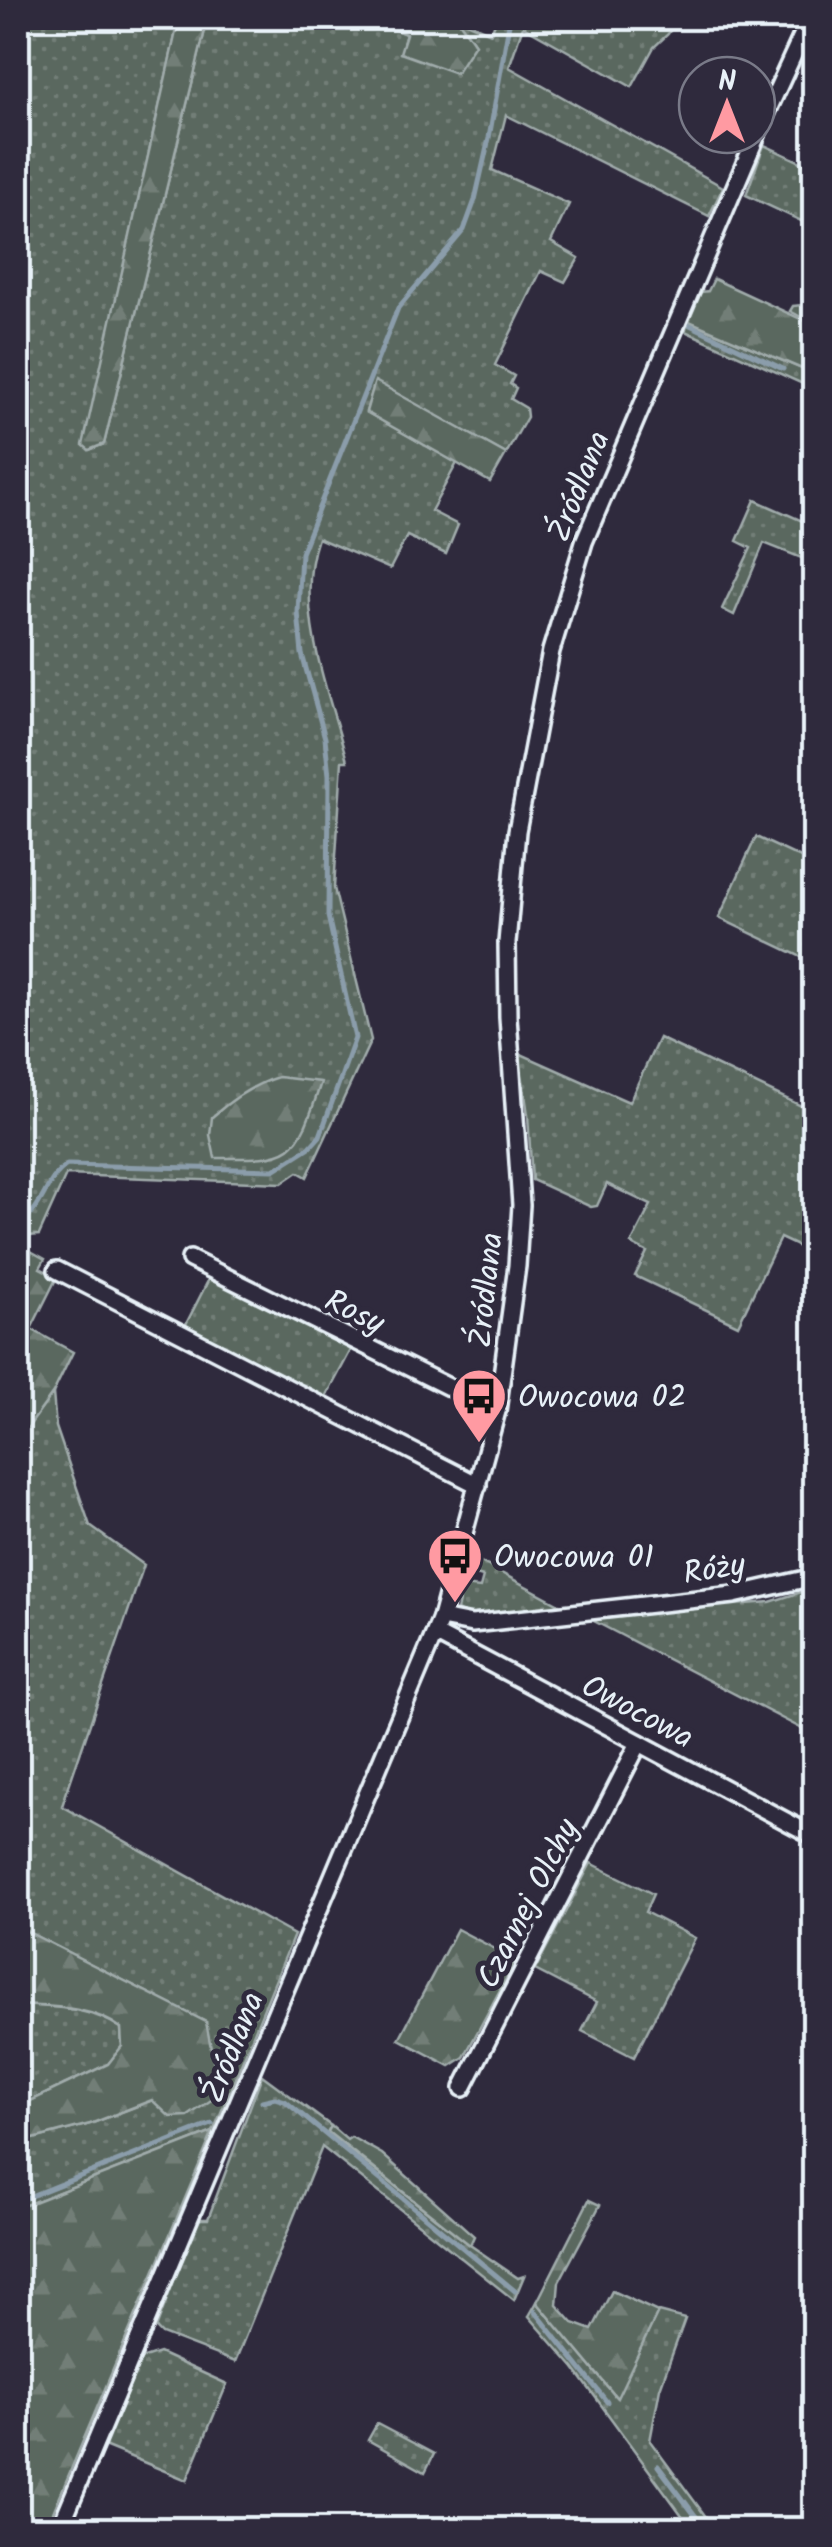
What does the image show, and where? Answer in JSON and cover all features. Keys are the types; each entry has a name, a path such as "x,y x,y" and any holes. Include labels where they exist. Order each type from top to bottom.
{"street":[{"name":"Źródlana","path":"777,91 810,18"},
{"name":"Źródlana","path":"59,2530 441,1618 497,1411 507,1356 521,1205 508,1017 507,933 517,831 551,651 584,542 748,155"},
{"name":"Rosy","path":"190,1259 497,1411"},
{"path":"56,1270 478,1485"},
{"name":"Róży","path":"441,1618 472,1624 677,1602 734,1595 814,1577"},
{"name":"Owocowa","path":"435,1634 814,1836"},
{"name":"Czarnej Olchy","path":"463,2088 639,1743"}],"green space":[{"path":"18,18 179,18 84,444 89,450 104,444 208,18 364,18 406,34 401,53 475,44 457,18 491,33 497,18 677,18 654,47 632,87 523,26 509,67 723,187 709,216 506,115 492,170 569,204 551,242 579,258 565,282 541,271 495,365 514,376 510,384 516,388 511,399 526,408 527,417 506,454 375,382 366,412 457,463 431,511 458,525 446,554 407,536 390,569 318,538 311,565 309,593 316,650 347,761 342,761 334,888 371,1040 307,1177 298,1172 282,1183 66,1175 39,1235 18,1237 18,1217 24,1209 22,1201 18,1201"},
{"path":"179,18 208,18 104,444 89,450 83,445"},
{"path":"364,18 457,18 475,44 456,73 400,53 406,34"},
{"path":"777,151 814,168 814,227 746,195 760,155 777,155"},
{"path":"714,279 814,325 814,374 689,321 701,292 708,291"},
{"path":"814,280 812,323 790,311 793,306 803,305"},
{"path":"689,321 814,374 814,389 685,331"},
{"path":"375,381 506,454 490,482 366,412"},
{"path":"755,500 814,526 814,563 764,543 734,615 722,609 751,548 737,541"},
{"path":"756,837 814,864 814,963 719,918"},
{"path":"659,1038 814,1112 814,1254 780,1238 738,1325 635,1276 647,1252 631,1244 651,1205 607,1184 597,1206 591,1207 532,1180 519,1053 629,1102"},
{"path":"278,1077 321,1082 298,1140 277,1154 215,1158 210,1135 212,1117 243,1093"},
{"path":"18,1244 45,1259 40,1268 57,1277 31,1329 73,1352 53,1393 18,1441"},
{"path":"210,1277 352,1348 325,1399 184,1328"},
{"path":"53,1393 56,1427 90,1526 144,1565 62,1806 294,1935 213,2132 18,2208 18,2143 90,2124 153,2100 163,2108 206,2022 18,1927 18,1441"},
{"path":"477,1560 561,1605 470,1617 457,1610 463,1586 480,1588 483,1577 472,1574"},
{"path":"814,1588 814,1735 586,1617 770,1602"},
{"path":"591,1863 653,1894 645,1912 695,1938 634,2057 582,2031 597,2002 535,1970"},
{"path":"18,1927 206,2022 220,2094 188,2116 170,2117 152,2100 90,2124 18,2143 18,2107 108,2064 122,2046 121,2028 97,2015 18,2005"},
{"path":"457,1929 516,1960 464,2057 450,2066 399,2039"},
{"path":"18,2005 72,2009 97,2016 121,2028 122,2047 108,2064 18,2107"},
{"path":"262,2075 331,2126 328,2133 470,2245 518,2278 524,2276 514,2300 322,2147 235,2362 162,2334 156,2328 197,2219 208,2219"},
{"path":"331,2126 347,2140 351,2137 382,2154 474,2236 470,2245 328,2132"},
{"path":"213,2132 46,2529 18,2529 18,2208"},
{"path":"589,2200 600,2205 559,2282 557,2305 573,2323 592,2330 612,2291 658,2312 617,2398 537,2302"},
{"path":"537,2302 616,2397 658,2312 685,2319 660,2388 650,2441 715,2529 692,2529 574,2368 529,2316"},
{"path":"159,2353 227,2384 187,2480 104,2446 141,2359"},
{"path":"377,2424 434,2454 425,2472 368,2440"}],"waterway":[{"path":"18,1224 33,1211 67,1165 274,1170 320,1136 355,1038 328,916 329,775 325,738 302,654 298,612 301,553 398,308 464,230 489,138 510,18"},
{"path":"690,325 783,369"},
{"path":"262,2101 285,2101 515,2291"},
{"path":"18,2201 212,2124"},
{"path":"535,2311 607,2402"},
{"path":"658,2466 706,2530"}],"place":[{"name":"Owocowa 02","path":"479,1445"},
{"name":"Owocowa 01","path":"455,1605"}]}
